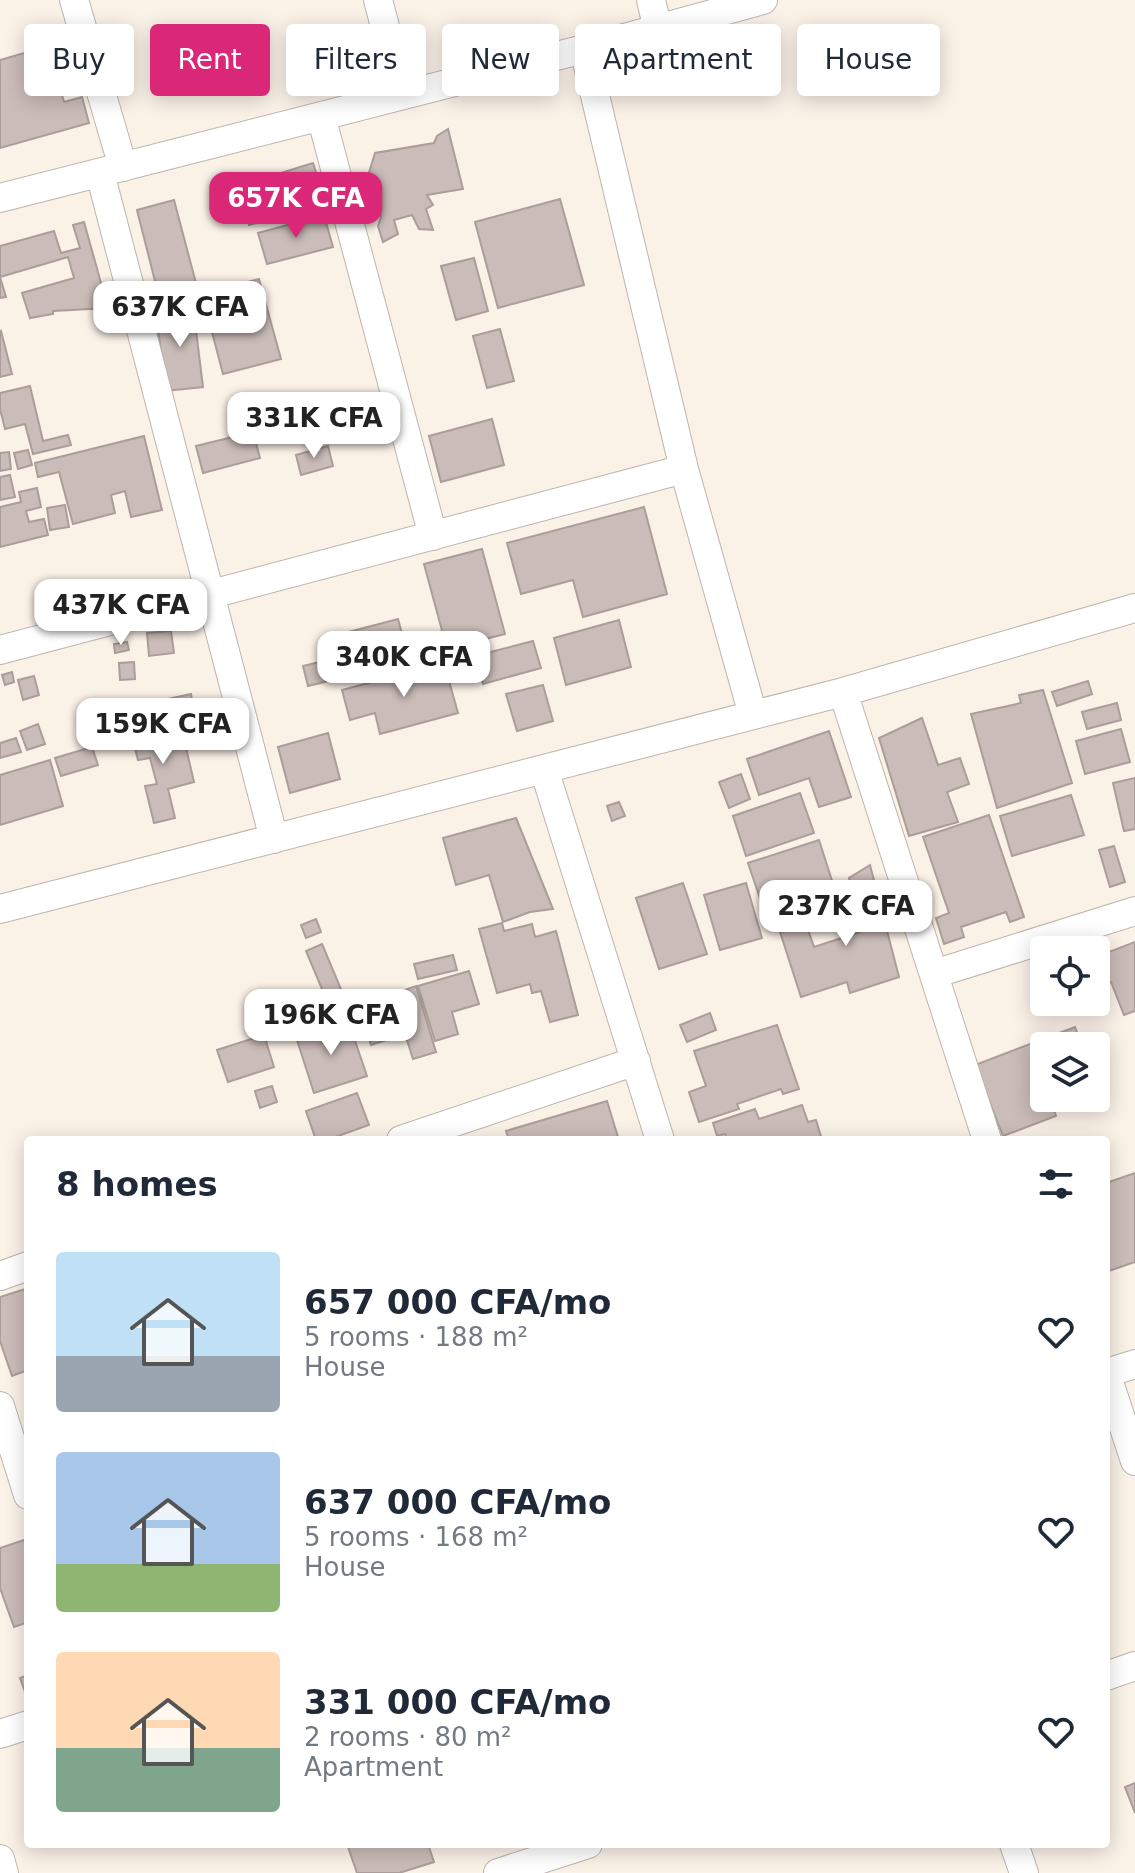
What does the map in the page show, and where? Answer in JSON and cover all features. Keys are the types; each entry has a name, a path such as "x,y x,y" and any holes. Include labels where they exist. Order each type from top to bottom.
{"street":[{"path":"74,0 209,595 274,839"},
{"path":"378,0 384,24"},
{"path":"651,0 657,24"},
{"path":"679,24 763,0"},
{"path":"426,89 575,51"},
{"path":"0,198 399,96"},
{"path":"595,96 684,469 753,715"},
{"path":"321,116 433,536"},
{"path":"0,650 684,469"},
{"path":"0,909 843,692 1135,608"},
{"path":"843,692 986,1136"},
{"path":"544,769 659,1136"},
{"path":"934,974 1135,911"},
{"path":"413,1136 636,1061"},
{"path":"0,1276 24,1267"},
{"path":"1110,1372 1135,1364"},
{"path":"1110,1385 1135,1461"},
{"path":"0,1406 24,1482"},
{"path":"1110,1675 1135,1666"},
{"path":"0,1734 24,1726"},
{"path":"498,1873 574,1848"},
{"path":"1015,1848 1024,1873"},
{"path":"0,1859 4,1873"}],"building":[{"path":"24,53 24,96 62,96 64,102 82,97 89,123 0,148 0,60"},
{"path":"448,129 463,189 427,195 433,205 426,209 433,230 419,229 412,215 394,220 398,234 383,242 378,226 381,217 373,186 364,189 375,153 434,143 437,136"},
{"path":"313,163 321,189 299,192 300,198 325,193 320,205 249,225 249,218 234,222 227,186 256,179 258,191 269,188 271,176"},
{"path":"560,199 584,285 498,308 475,222"},
{"path":"174,200 197,287 159,297 137,210"},
{"path":"324,215 333,247 267,264 258,233"},
{"path":"84,222 108,308 53,311 53,314 30,318 22,293 74,278 68,257 0,277 0,246 54,231 61,253 80,248 73,225"},
{"path":"474,258 488,311 456,320 441,266"},
{"path":"0,277 6,297 0,298"},
{"path":"259,279 281,359 223,374 202,294"},
{"path":"193,306 203,387 166,391 156,311"},
{"path":"500,329 514,381 487,388 473,336"},
{"path":"0,332 12,374 0,377"},
{"path":"30,386 43,441 68,435 71,445 33,454 25,424 5,429 0,393"},
{"path":"492,419 504,465 441,482 429,436"},
{"path":"253,432 260,458 203,473 196,446"},
{"path":"144,436 162,510 131,517 125,491 111,495 115,513 73,524 59,472 38,477 35,463"},
{"path":"328,446 333,466 301,475 296,455"},
{"path":"28,450 32,465 18,469 14,453"},
{"path":"9,452 11,469 0,471 0,453"},
{"path":"10,475 15,497 0,500 0,477"},
{"path":"37,488 41,507 26,511 29,522 44,519 48,535 0,547 0,507 21,502 19,492"},
{"path":"65,505 69,527 50,530 47,508"},
{"path":"644,507 667,594 583,617 573,580 521,594 507,543"},
{"path":"482,549 505,634 447,649 424,564"},
{"path":"398,619 408,656 351,671 341,634"},
{"path":"619,620 631,667 566,685 554,638"},
{"path":"171,631 174,653 149,656 147,633"},
{"path":"533,641 541,668 483,684 475,656"},
{"path":"127,642 129,650 115,653 114,644"},
{"path":"340,657 345,677 308,686 303,666"},
{"path":"134,662 135,679 120,680 119,663"},
{"path":"444,663 458,713 380,734 375,713 350,720 342,690"},
{"path":"12,672 14,682 5,685 2,675"},
{"path":"34,676 39,695 23,700 18,680"},
{"path":"1088,681 1092,694 1057,706 1052,692"},
{"path":"543,685 553,721 517,731 506,694"},
{"path":"1043,690 1072,783 997,808 971,714 1021,703 1019,695"},
{"path":"191,694 194,710 140,722 136,706"},
{"path":"1117,703 1121,720 1087,729 1082,712"},
{"path":"922,718 938,765 960,758 969,784 947,792 958,822 909,836 879,738"},
{"path":"179,720 180,725 173,727 176,741 184,739 194,782 168,789 175,818 154,823 145,786 157,784 150,758 138,760 131,732"},
{"path":"38,724 45,744 27,750 20,731"},
{"path":"1121,729 1130,762 1085,774 1076,741"},
{"path":"829,731 851,797 819,807 809,778 759,795 747,759"},
{"path":"328,733 340,779 290,793 278,747"},
{"path":"16,738 21,752 0,758 0,743"},
{"path":"92,747 98,765 61,776 55,758"},
{"path":"50,760 63,806 0,825 0,775"},
{"path":"741,774 750,799 729,808 719,782"},
{"path":"1135,778 1135,829 1124,831 1113,783"},
{"path":"800,793 814,833 746,856 733,816"},
{"path":"1071,795 1084,835 1012,856 1000,816"},
{"path":"619,802 625,816 612,821 607,806"},
{"path":"989,815 1024,917 1010,922 1006,912 961,927 964,937 944,944 936,918 949,913 923,837"},
{"path":"516,818 553,909 530,912 503,922 489,875 456,885 443,838"},
{"path":"819,840 837,896 767,919 748,863"},
{"path":"1114,846 1125,882 1110,887 1099,850"},
{"path":"870,865 899,977 850,993 847,982 801,997 780,932 806,924 814,947 860,932 849,878"},
{"path":"683,883 707,954 659,969 636,898"},
{"path":"746,883 762,938 720,950 704,895"},
{"path":"316,919 321,932 306,938 301,925"},
{"path":"502,923 504,931 532,924 535,937 556,931 578,1015 550,1022 541,991 532,993 530,984 497,993 479,929"},
{"path":"1135,942 1135,1011 1124,1015 1110,982 1110,952"},
{"path":"322,944 343,994 327,1001 306,951"},
{"path":"453,955 457,970 418,979 414,964"},
{"path":"469,971 479,1004 452,1012 458,1034 435,1041 418,986"},
{"path":"416,986 436,1052 413,1059 405,1034 371,1045 359,1006"},
{"path":"710,1013 716,1030 687,1042 680,1025"},
{"path":"348,1020 367,1076 314,1093 296,1037"},
{"path":"777,1025 799,1089 783,1094 781,1089 737,1104 739,1109 699,1122 689,1092 706,1086 694,1051"},
{"path":"264,1035 274,1067 228,1082 217,1050"},
{"path":"1030,1044 1030,1112 1055,1112 1056,1116 1003,1136 975,1065"},
{"path":"272,1086 277,1102 260,1108 255,1091"},
{"path":"357,1093 369,1125 338,1136 315,1136 306,1111"},
{"path":"607,1101 618,1136 508,1136 506,1131"},
{"path":"802,1105 808,1122 816,1120 821,1136 717,1136 713,1123 755,1109 759,1119"},
{"path":"1135,1173 1135,1262 1110,1271 1110,1182"},
{"path":"24,1289 24,1372 12,1376 0,1341 0,1297"},
{"path":"24,1540 24,1623 14,1627 0,1588 0,1548"},
{"path":"1135,1783 1135,1813 1125,1787"},
{"path":"348,1848 429,1848 434,1862 399,1873 357,1873"}]}
